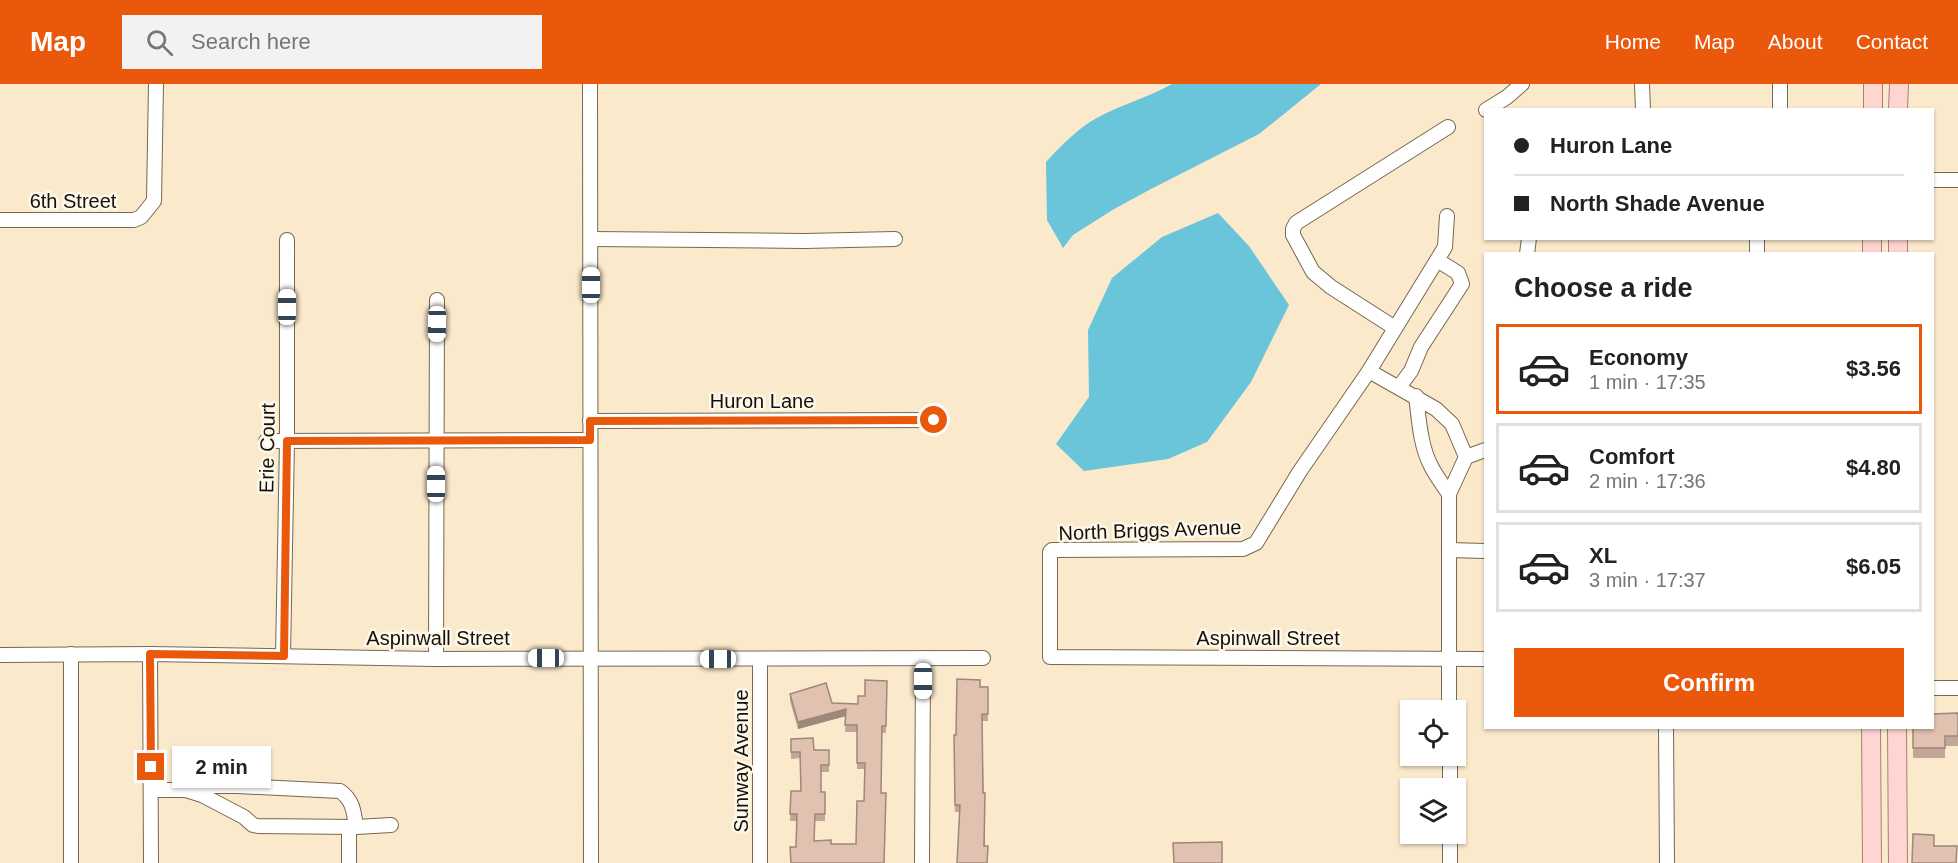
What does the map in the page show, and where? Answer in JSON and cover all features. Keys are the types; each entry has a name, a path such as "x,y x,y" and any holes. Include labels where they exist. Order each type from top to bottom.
{"main road":[{"path":"1873,84 1873,108"},
{"path":"1898,108 1899,84"},
{"path":"1871,729 1872,863"},
{"path":"1897,729 1898,863"}],"street":[{"name":"6th Street","path":"0,220 134,220 144,213 154,201 156,84"},
{"path":"590,84 591,863"},
{"path":"1489,108 1522,84"},
{"path":"1642,84 1642,108"},
{"path":"1780,84 1780,108"},
{"path":"1395,328 1331,287 1313,272 1293,235 1293,229 1296,223 1448,128"},
{"path":"1934,180 1958,180"},
{"name":"North Briggs Avenue","path":"1050,657 1050,550 1243,549 1256,543 1300,471 1369,371 1445,247 1447,216"},
{"path":"591,239 804,241 895,239"},
{"name":"Erie Court","path":"284,656 287,240"},
{"path":"1399,387 1411,371 1421,347 1462,284 1458,273 1437,260"},
{"path":"436,659 438,300"},
{"path":"1369,371 1437,409 1452,424 1466,457"},
{"path":"1416,396 1422,443 1426,456 1431,468 1449,494"},
{"name":"Huron Lane","path":"590,421 934,420"},
{"path":"266,441 590,440"},
{"path":"1449,700 1449,494 1466,457 1484,450"},
{"path":"1449,550 1484,551"},
{"path":"71,654 71,863"},
{"path":"150,654 151,863"},
{"name":"Aspinwall Street","path":"0,655 150,654 436,659 983,658"},
{"name":"Aspinwall Street","path":"1050,657 1484,659"},
{"path":"922,863 923,658"},
{"name":"Sunway Avenue","path":"760,659 760,863"},
{"path":"1934,688 1958,688"},
{"path":"1666,729 1667,863"},
{"path":"186,790 197,786 340,790 348,796 353,808 349,863"},
{"path":"151,790 186,790 202,795 253,825 352,827 391,825"},
{"path":"1450,844 1450,863"}],"water":[{"path":"1172,84 1321,84 1259,134 1114,209 1073,235 1063,248 1047,220 1046,162 1088,123"},
{"path":"1218,213 1249,246 1289,305 1251,382 1207,442 1168,459 1084,471 1056,444 1089,397 1088,330 1112,278 1162,237"}],"building":[{"path":"957,679 980,680 980,687 988,687 988,714 982,714 983,793 985,793 984,846 988,846 987,863 957,863 960,805 955,805 954,735 956,735"},
{"path":"865,680 887,681 886,726 882,726 881,793 886,793 884,863 791,863 790,847 796,847 797,814 790,814 791,791 801,791 800,752 791,752 791,739 813,738 814,750 829,750 829,765 821,765 821,792 825,792 825,814 815,814 814,841 831,840 831,844 856,844 857,801 864,801 865,763 857,763 857,725 845,725 846,709 798,722 790,694 826,683 832,703 858,704 858,696 865,696"},
{"path":"1958,713 1958,736 1945,736 1945,748 1913,748 1913,729 1934,729 1934,714"},
{"path":"1913,834 1934,835 1934,846 1957,846 1956,863 1912,863"},
{"path":"1222,842 1222,863 1174,863 1173,843"}],"route":[{"path":"151,767 150,654 284,656 287,441 590,440 590,421 934,420"}]}
